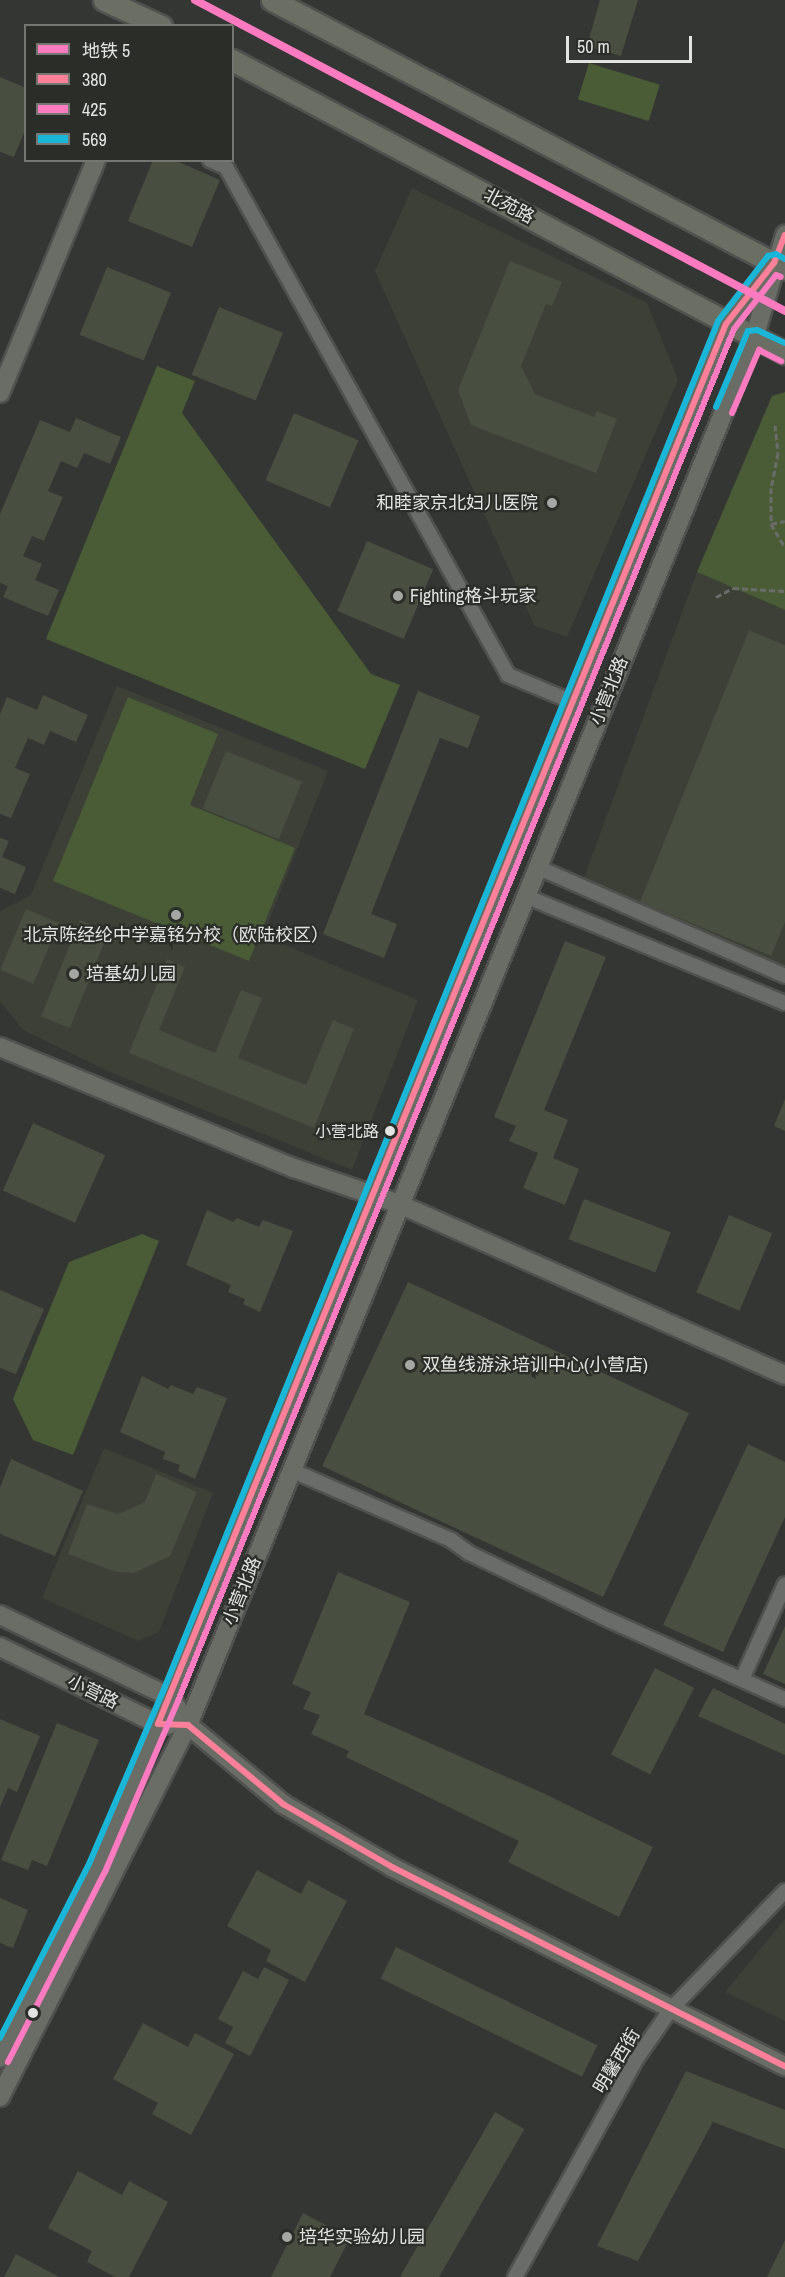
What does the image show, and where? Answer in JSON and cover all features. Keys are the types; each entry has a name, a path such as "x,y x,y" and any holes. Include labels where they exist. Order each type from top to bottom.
{"main road":[{"path":"104,0 156,24"},
{"path":"272,0 780,266"},
{"name":"北苑路","path":"234,61 785,354"}],"street":[{"path":"0,393 95,162"},
{"path":"215,162 226,167 508,675 573,702"},
{"path":"780,266 785,235"},
{"name":"小营北路","path":"0,2058 97,1868 170,1696 726,324 780,266"},
{"name":"小营北路","path":"0,2097 188,1725 754,338 780,266"},
{"path":"537,867 785,976"},
{"path":"525,896 785,1003"},
{"path":"0,1047 294,1168 399,1204 785,1375"},
{"path":"291,1470 451,1540 479,1558 785,1699"},
{"path":"742,1679 785,1584"},
{"name":"小营路","path":"0,1615 170,1696"},
{"name":"小营路","path":"0,1647 158,1724 188,1725"},
{"path":"170,1696 188,1725 293,1810 392,1868 785,2066"},
{"name":"明馨西街","path":"515,2277 637,2058 671,2009 785,1891"}],"path":[{"path":"775,425 778,453 771,488 771,524 785,547"},
{"path":"771,524 785,521"},
{"path":"716,597 733,588 785,591"}],"shaded area":[{"name":"和睦家京北妇儿医院","path":"412,188 647,303 678,380 567,637 534,625 375,271"},
{"path":"697,572 785,610 785,974 579,891"},
{"name":"北京陈经纶中学嘉铭分校（欧陆校区）","path":"117,686 328,771 263,936 418,1000 352,1170 108,1071 23,1030 0,1001 0,911 31,895"},
{"path":"104,1448 213,1493 159,1632 138,1641 42,1598"},
{"path":"785,1919 785,2021 725,1992"}],"green space":[{"path":"589,63 660,85 649,121 578,99"},
{"path":"157,366 195,381 182,413 371,674 400,685 365,769 46,639"},
{"path":"785,392 785,610 697,572 772,396"},
{"path":"128,697 218,734 190,805 295,848 249,961 53,881"},
{"path":"142,1234 159,1241 73,1455 33,1440 13,1399 69,1262"}],"building":[{"path":"600,0 638,0 621,56 587,46"},
{"path":"0,77 24,87 24,133 14,157 0,152"},
{"path":"152,162 179,162 220,180 192,247 128,221"},
{"path":"510,261 562,282 552,306 546,304 521,366 535,394 594,417 597,411 617,419 596,473 471,425 458,390"},
{"path":"107,267 171,293 144,361 80,335"},
{"path":"219,307 283,333 256,401 192,375"},
{"path":"294,413 358,440 330,508 265,480"},
{"path":"76,418 121,437 110,464 84,453 77,468 61,461 48,491 63,497 44,541 32,536 23,556 42,564 35,580 59,590 48,616 3,597 8,586 0,583 0,514 40,420 70,432"},
{"path":"367,541 433,569 404,639 337,611"},
{"path":"749,630 785,645 785,922 771,956 640,902"},
{"path":"418,691 480,716 468,748 440,738 371,914 397,924 384,958 323,934"},
{"path":"43,695 88,715 76,742 50,731 44,745 28,738 15,768 30,774 11,818 0,814 0,714 7,697 37,710"},
{"path":"226,751 302,782 279,839 203,808"},
{"path":"0,838 9,841 2,857 26,867 15,894 0,888"},
{"path":"26,909 59,923 33,984 0,970"},
{"path":"80,920 109,932 70,1028 41,1016"},
{"path":"565,941 606,957 544,1110 568,1120 553,1158 579,1169 565,1205 523,1188 538,1153 509,1141 516,1126 494,1117"},
{"path":"167,959 185,967 159,1030 215,1053 241,990 262,998 238,1058 306,1085 333,1020 354,1029 314,1128 129,1053"},
{"path":"785,1099 785,1131 774,1126"},
{"path":"33,1123 105,1155 75,1223 3,1191"},
{"path":"584,1199 671,1232 655,1272 569,1239"},
{"path":"207,1210 233,1222 237,1218 259,1227 263,1220 293,1231 260,1312 243,1304 245,1299 228,1292 231,1285 186,1265"},
{"path":"729,1215 772,1233 739,1311 696,1292"},
{"path":"408,1282 689,1413 603,1597 322,1466"},
{"path":"0,1290 44,1309 16,1374 0,1368"},
{"path":"142,1376 168,1389 171,1385 193,1394 197,1387 227,1398 195,1479 178,1471 180,1465 163,1459 165,1452 120,1432"},
{"path":"748,1444 785,1462 785,1517 723,1652 663,1625"},
{"path":"11,1459 83,1491 55,1556 0,1534 0,1488"},
{"path":"156,1474 197,1492 170,1556 134,1573 116,1572 68,1554 87,1504 118,1514 145,1502"},
{"path":"338,1572 410,1602 364,1714 543,1793 653,1847 619,1917 508,1862 519,1841 346,1757 349,1751 311,1734 320,1715 303,1709 311,1692 292,1684"},
{"path":"785,1626 785,1684 763,1674"},
{"path":"655,1668 694,1688 650,1774 611,1754"},
{"path":"713,1688 785,1724 785,1755 698,1716"},
{"path":"0,1719 40,1736 17,1792 8,1788 0,1807"},
{"path":"57,1723 99,1740 47,1866 32,1860 28,1870 1,1860"},
{"path":"257,1870 301,1894 308,1880 347,1901 305,1982 266,1961 271,1950 227,1926"},
{"path":"0,1898 28,1910 13,1948 0,1943"},
{"path":"396,1947 597,2045 582,2077 381,1978"},
{"path":"264,1967 289,1980 250,2056 225,2043 233,2027 218,2019 243,1971 258,1979"},
{"path":"143,2023 188,2047 195,2033 234,2054 191,2135 152,2114 158,2103 113,2079"},
{"path":"686,2071 785,2110 785,2149 713,2122 638,2261 597,2246"},
{"path":"495,2112 524,2129 439,2277 400,2276"},
{"path":"78,2171 122,2195 129,2181 168,2202 129,2277 115,2277 87,2262 92,2251 48,2228"},
{"path":"303,2213 350,2238 330,2277 271,2277"},
{"path":"785,2240 785,2277 767,2277"},
{"path":"16,2254 59,2277 4,2277"}],"metro line":[{"name":"5","path":"195,0 785,311"}],"transit line":[{"name":"380","path":"188,1725 158,1724 726,324 774,263 785,235"},
{"name":"569","path":"0,2038 89,1864 162,1694 718,321 768,256 776,254 785,259"},
{"name":"425","path":"8,2062 105,1872 178,1701 734,329 776,275 781,277"},
{"name":"569","path":"716,407 748,331 757,330 785,343"},
{"name":"425","path":"732,413 759,350 781,361"},
{"name":"380","path":"188,1725 283,1804 392,1867 785,2066"}],"place":[{"name":"和睦家京北妇儿医院","path":"552,503"},
{"name":"Fighting格斗玩家","path":"398,596"},
{"name":"北京陈经纶中学嘉铭分校（欧陆校区）","path":"176,915"},
{"name":"培基幼儿园","path":"74,974"},
{"name":"小营北路","path":"390,1131"},
{"name":"双鱼线游泳培训中心(小营店)","path":"410,1365"},
{"name":"培华实验幼儿园","path":"287,2237"}]}
